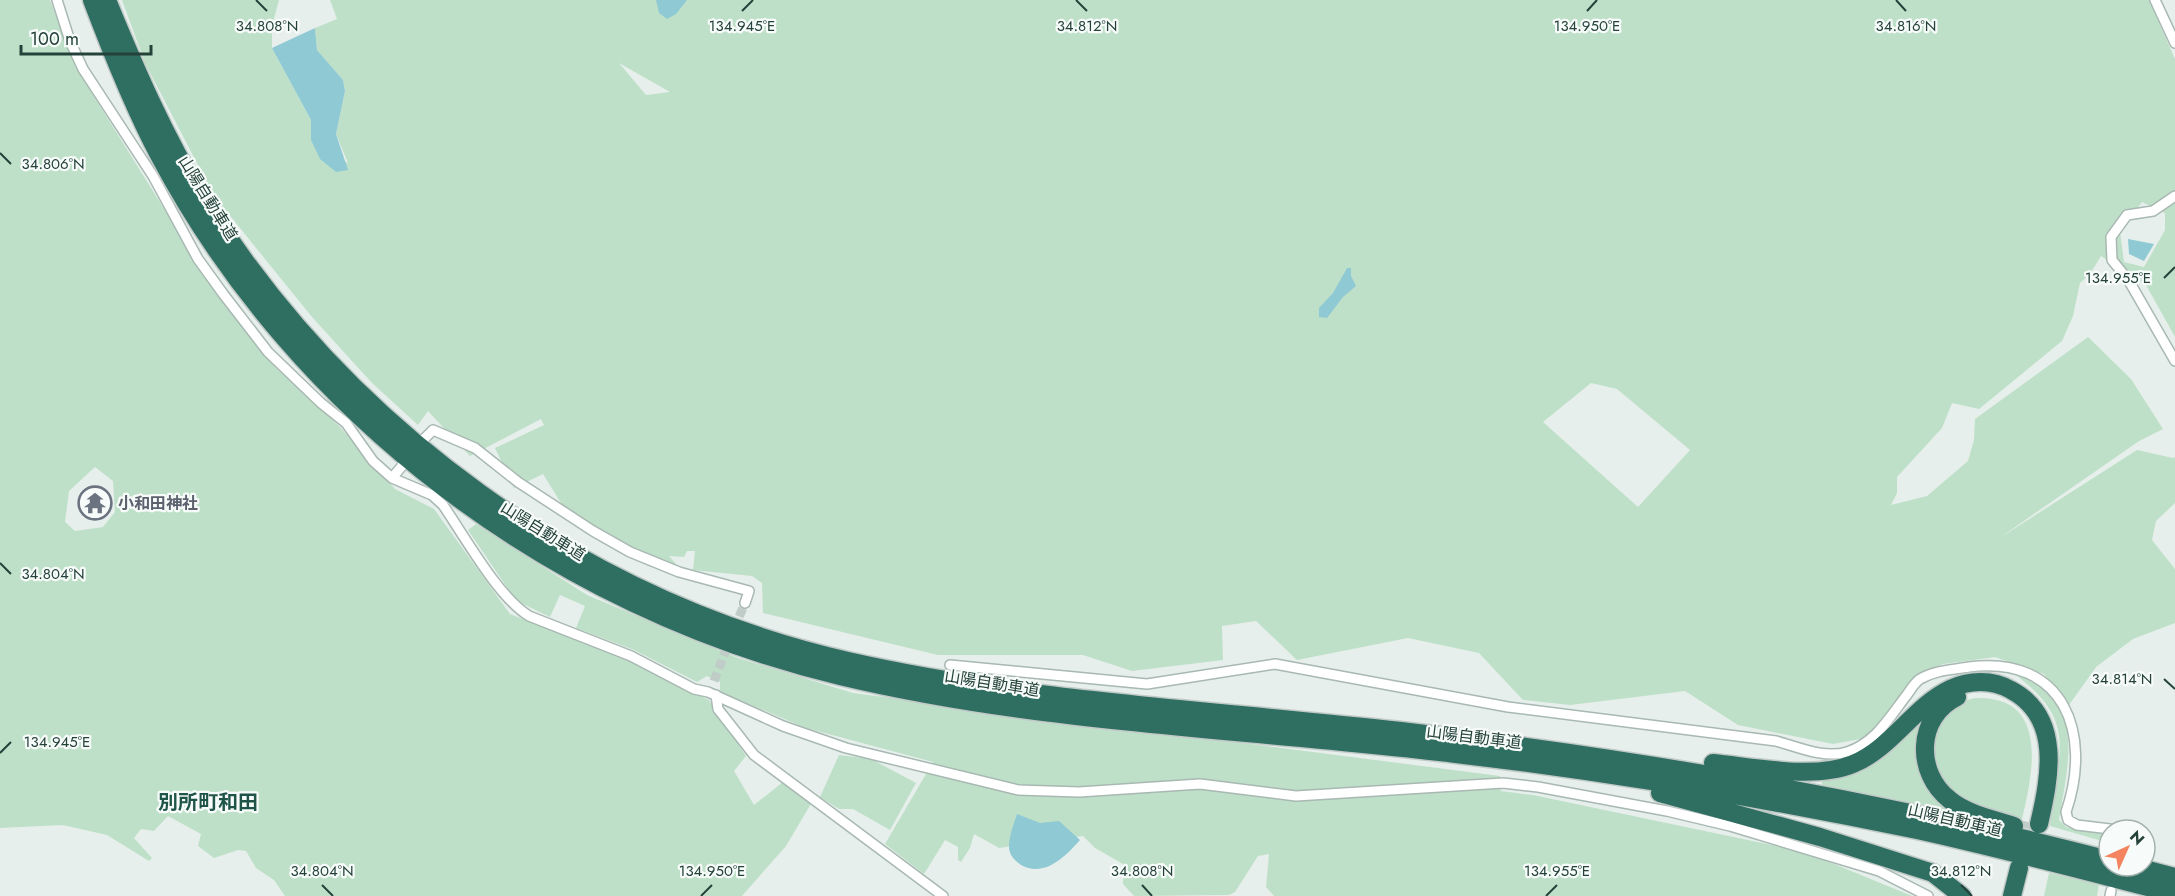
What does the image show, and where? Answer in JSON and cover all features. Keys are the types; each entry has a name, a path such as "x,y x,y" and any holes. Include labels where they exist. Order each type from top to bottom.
{"highway":[{"name":"山陽自動車道","path":"92,0 133,101 160,157 218,252 256,303 329,384 417,467 510,535 591,583 646,609 717,639 779,660 907,690 1066,714 1391,746 1661,782 1915,830 2175,894"},
{"name":"山陽自動車道","path":"107,0 148,96 204,199 267,291 304,333 385,416 468,485 519,521 599,568 652,594 723,624 784,644 909,673 1066,697 1508,745 1662,765 1790,787 1917,813 2097,857"},
{"path":"1508,745 1799,771 1833,769 1852,764 1873,754 1931,701 1949,690 1963,684 1983,682 2002,685 2024,696 2040,716 2049,748 2049,778 2035,823 2040,782 2040,753 2037,734 2021,706 2005,695 1990,692 1969,693 1949,701 1933,717 1927,729 1924,764 1933,784 1950,801 1974,812 2097,857"},
{"path":"1590,771 1621,785 1738,813 1933,873 1962,896"},
{"path":"2012,896 2023,869 2021,896"},
{"path":"2157,872 2175,877"}],"street":[{"path":"57,0 69,41 83,69 153,176 198,259 224,295 268,352 321,403 346,423 374,461 392,478 432,495 443,506 506,596 518,609 576,636 631,656 694,689 712,694 783,726 846,748 1018,790 1079,792 1200,784 1296,796 1503,783 1538,787 1667,811 1730,826 1879,871 1928,896"},
{"path":"2155,0 2175,43"},
{"path":"2175,196 2153,211 2127,215 2111,237 2112,260 2129,281 2175,361"},
{"path":"423,441 433,430 475,448 503,472 593,531 630,552 679,572 749,591 745,603"},
{"path":"392,478 402,466"},
{"path":"950,665 1148,684 1275,664 1508,706 1776,741 1814,753 1846,753 1870,741 1918,680 1939,671 1984,665 2018,670 2041,679 2060,699 2069,714 2075,762 2066,812 2068,820 2078,825 2097,827"},
{"path":"714,681 712,694 718,709 754,755 943,896"}],"green space":[{"path":"0,0 50,0 75,66 214,289 275,367 339,426 395,489 434,509 510,614 635,663 709,700 746,756 734,771 754,805 783,782 812,802 786,846 742,896 285,896 274,880 256,868 246,851 238,850 214,858 198,846 201,834 168,816 154,831 141,829 134,838 152,858 149,861 107,835 63,825 0,828","holes":["95,467 113,481 115,512 103,527 75,531 65,522 69,491"]},
{"path":"122,0 279,0 272,26 272,48 311,120 311,140 348,163 336,134 345,91 343,80 317,50 315,28 337,19 330,0 2149,0 2175,59 2175,337 2146,285 2101,256 2090,274 2080,283 2073,316 2062,341 1979,409 1952,403 1942,428 1897,477 1897,493 1891,505 1927,496 1968,461 1974,440 1975,419 2088,337 2131,379 2163,429 2139,441 1998,539 2137,450 2175,457 2175,503 2156,521 2152,540 2175,569 2175,623 2133,639 2096,667 2069,705 2044,674 1995,657 1943,664 1922,673 1866,738 1833,744 1738,725 1685,691 1570,705 1523,700 1479,653 1408,638 1297,660 1256,621 1222,626 1223,660 1132,671 1083,655 938,655 763,613 762,583 752,576 693,570 695,551 687,551 684,557 669,556 676,564 673,568 633,551 566,511 543,474 514,488 495,448 544,425 541,419 470,456 428,411 418,425 372,383 312,317 214,196 145,63","holes":["619,63 670,92 646,95","2142,202 2165,213 2165,230 2144,267 2124,262 2120,232","1591,383 1617,389 1690,450 1638,507 1543,422"]},
{"path":"476,524 587,595 738,658 853,693 1500,776 1501,791 1533,795 1805,852 1912,896 1274,896 1266,887 1269,854 1258,856 1235,892 1229,895 1134,896 1123,884 1123,864 1095,848 1083,836 999,848 974,834 970,848 961,862 958,860 958,847 945,840 924,874 885,844 933,762 806,728 720,692 720,682 707,676 697,682 634,650 576,628 585,606 560,595 550,617 521,603 510,592 468,530"},
{"path":"2013,673 2037,685 2053,699 2063,715 2068,733 2068,753 2059,820 2066,827 2097,833 2097,840 2050,826 2060,742 2057,725 2049,708 2035,691"},
{"path":"1975,698 1999,700 2016,709 2026,723 2031,740 2032,760 2022,819 1974,805 1947,786 1938,772 1934,757 1934,742 1938,727 1947,714 1959,704"},
{"path":"1933,705 1918,749 1968,816 1822,785 1822,779 1857,773 1885,755"},
{"path":"839,755 871,759 916,783 890,830 853,809 839,809 820,797"},
{"path":"2049,873 2099,884 2097,896 2044,896"}],"water":[{"path":"656,0 687,0 676,14 667,19 659,13"},
{"path":"315,28 317,50 343,80 345,91 336,134 348,170 336,172 320,159 311,140 311,120 272,48"},
{"path":"2128,239 2154,244 2144,261 2129,254"},
{"path":"1347,268 1351,268 1351,276 1356,286 1343,297 1327,318 1319,317 1319,308 1333,293"},
{"path":"1017,814 1040,823 1059,821 1080,840 1054,864 1038,869 1021,865 1012,857 1009,849"}],"tunnel":[{"path":"734,629 745,603"},
{"path":"714,681 729,642"},
{"path":"2022,855 2031,823"}],"place":[{"name":"小和田神社","path":"95,503"}],"district":[{"name":"別所町和田","path":"208,802"}]}
